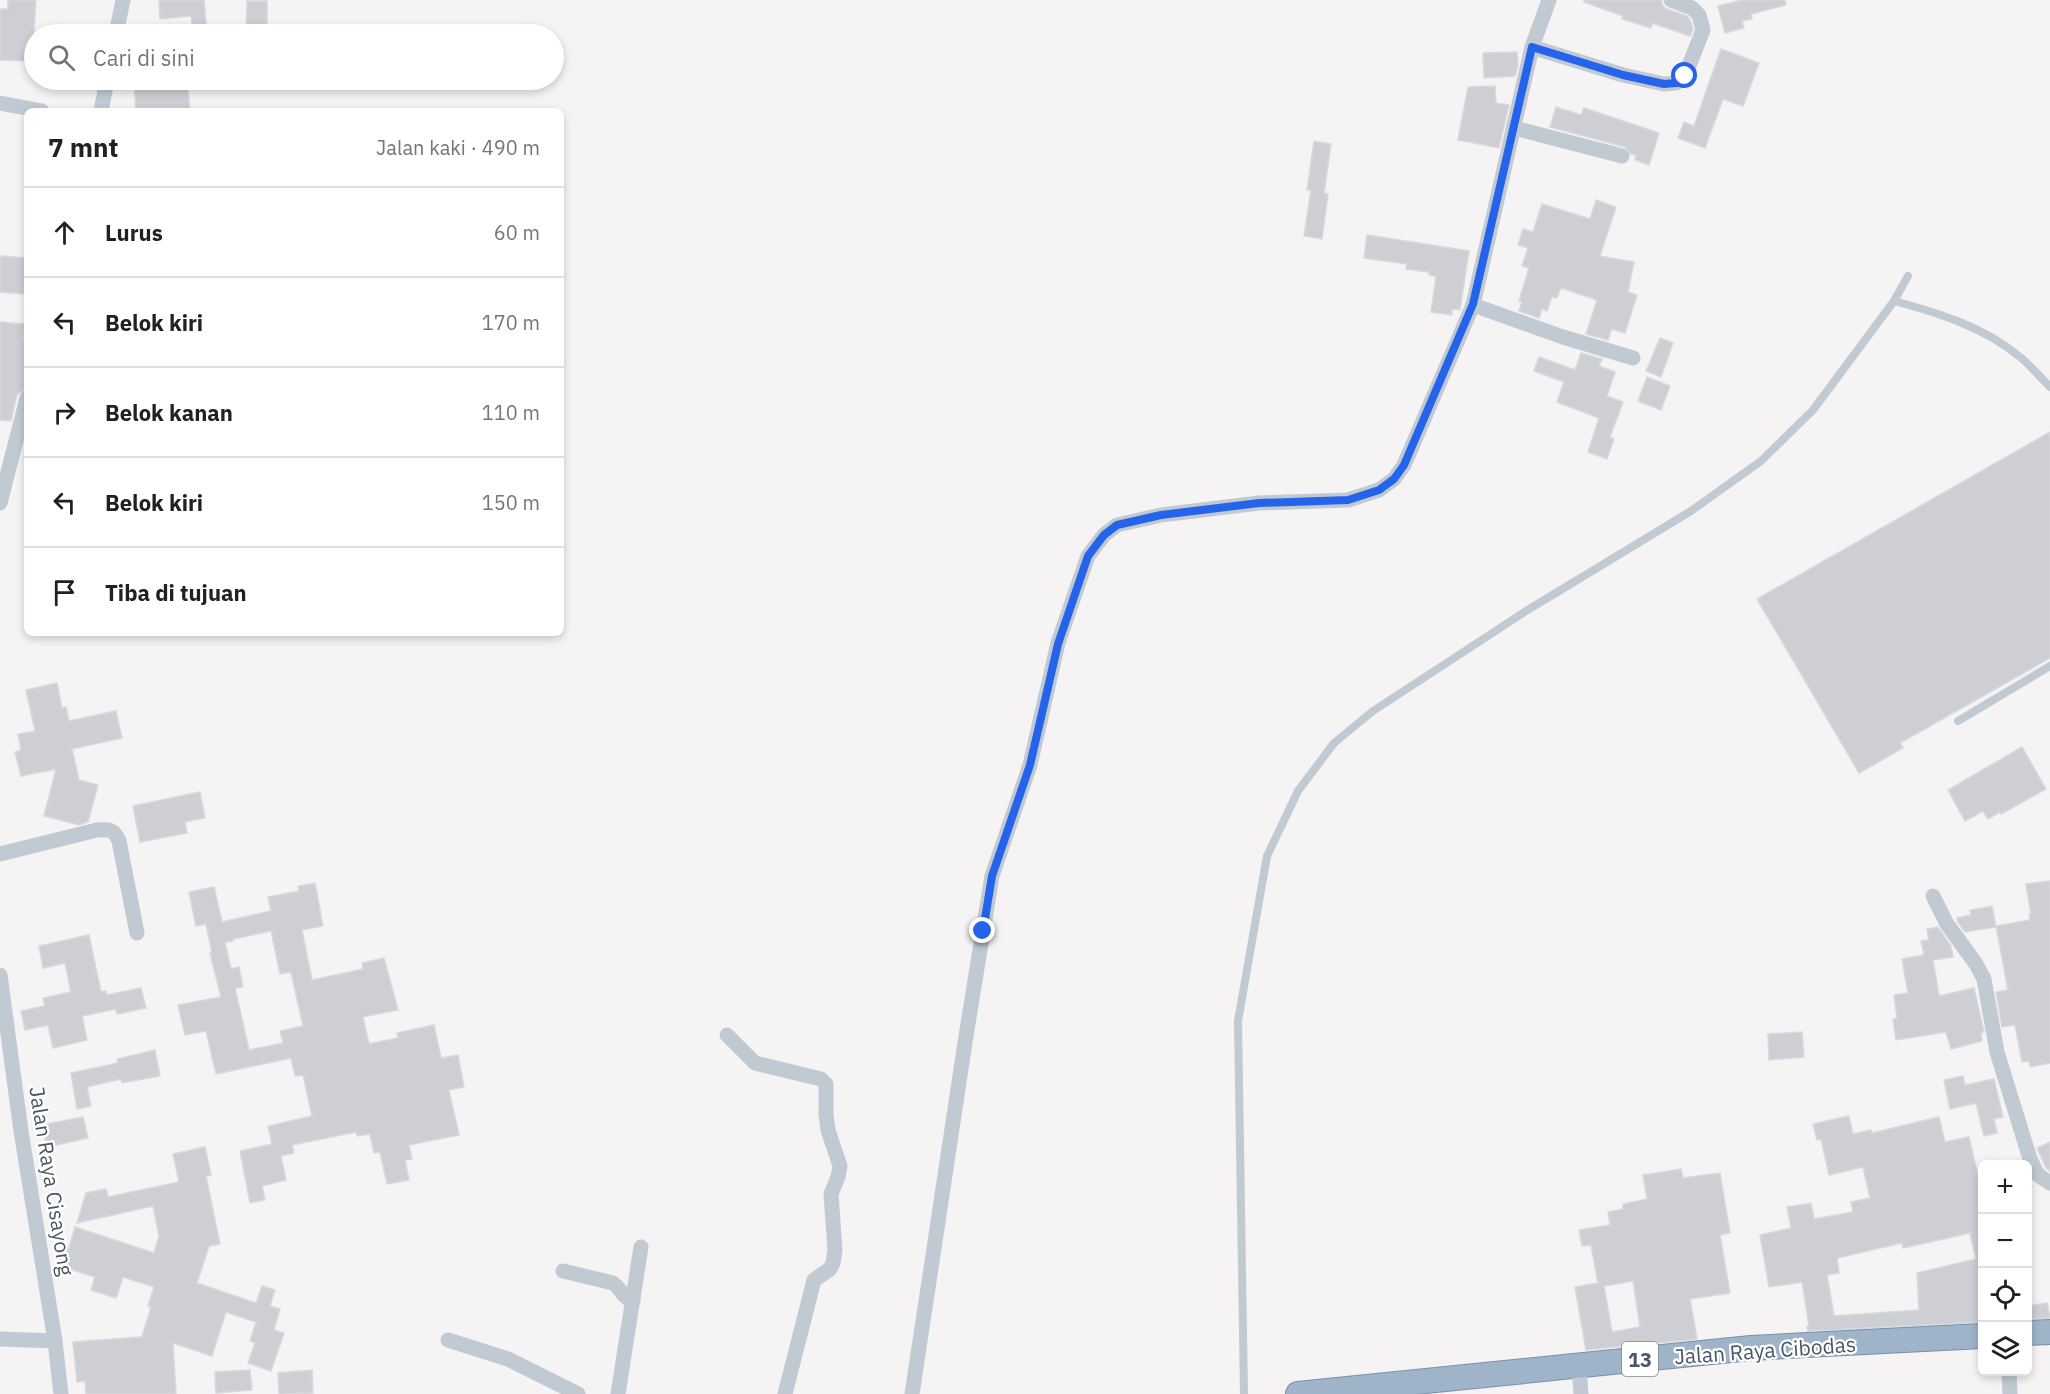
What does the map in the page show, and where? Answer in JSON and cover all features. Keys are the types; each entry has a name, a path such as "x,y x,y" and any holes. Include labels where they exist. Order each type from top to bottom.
{"highway":[{"path":"2032,1333 2050,1332"},
{"name":"Jalan Raya Cibodas","path":"1298,1394 1751,1348 1978,1336"}],"street":[{"path":"118,24 123,0"},
{"path":"912,1394 992,876 1030,765 1058,644 1088,556 1104,535 1117,525 1128,522 1161,515 1259,503 1348,500 1379,490 1394,479 1404,465 1473,304 1532,47 1549,0"},
{"path":"1532,47 1623,75 1664,84 1676,83 1685,76 1703,30 1699,15 1692,8 1671,0"},
{"path":"101,108 105,90"},
{"path":"0,103 26,108"},
{"path":"1514,128 1623,156"},
{"path":"1473,304 1563,337 1633,358"},
{"path":"0,503 24,410"},
{"path":"0,854 109,829 115,833 119,841 137,933"},
{"path":"1933,896 1947,924 1984,979 1997,1052 2030,1159 2038,1175 2050,1183"},
{"name":"Jalan Raya Cisayong","path":"0,980 61,1394"},
{"path":"727,1035 755,1063 821,1079 826,1084 828,1130 840,1166 830,1204 835,1227 833,1263 830,1269 814,1280 785,1394"},
{"path":"618,1394 641,1247"},
{"path":"563,1271 613,1283 627,1299 633,1301"},
{"path":"0,1339 55,1341"},
{"path":"448,1340 508,1359 578,1394"},
{"path":"1579,1366 1581,1394"},
{"path":"2008,1376 2010,1394"}],"lane":[{"path":"1244,1394 1238,1021 1267,856 1298,790 1334,743 1373,711 1526,611 1691,512 1761,461 1813,410 1894,301 1908,276"},
{"path":"1894,301 1946,315 1993,338 2021,357 2050,387"},
{"path":"1958,721 2050,666"}],"building":[{"path":"8,0 36,0 34,24 24,24 24,61 0,60 0,9 8,9"},
{"path":"159,0 204,0 206,24 192,24 191,16 160,19"},
{"path":"1584,0 1661,0 1667,9 1687,16 1693,29 1690,36 1652,23 1651,28 1622,19 1623,16 1584,2"},
{"path":"1742,0 1785,0 1786,5 1751,14 1752,19 1742,21 1744,28 1725,33 1718,6"},
{"path":"247,1 267,1 267,24 246,24"},
{"path":"1721,49 1759,63 1743,106 1723,99 1705,148 1678,138 1684,122 1694,126"},
{"path":"1517,52 1518,65 1515,76 1484,78 1483,53"},
{"path":"1495,86 1496,103 1509,105 1499,148 1458,140 1468,87"},
{"path":"135,90 188,90 190,108 136,108"},
{"path":"1556,107 1581,115 1584,108 1659,133 1649,165 1635,160 1636,155 1631,154 1625,147 1550,127"},
{"path":"1314,141 1331,144 1324,193 1328,194 1322,239 1304,236 1311,190 1307,190"},
{"path":"1596,200 1616,207 1600,256 1634,262 1628,292 1637,295 1625,333 1612,329 1608,340 1586,334 1597,300 1561,288 1557,298 1552,297 1547,311 1542,309 1539,318 1519,311 1522,302 1519,301 1529,268 1522,266 1528,248 1518,245 1523,229 1533,232 1542,204 1590,219"},
{"path":"1367,235 1469,251 1460,310 1452,309 1452,315 1431,312 1436,276 1429,275 1429,272 1406,269 1407,264 1364,258"},
{"path":"0,256 24,258 24,294 0,292"},
{"path":"0,322 24,324 24,390 17,394 11,421 0,420"},
{"path":"1660,338 1673,343 1661,377 1646,371"},
{"path":"1581,353 1602,359 1599,366 1615,372 1607,396 1623,402 1610,437 1614,439 1607,459 1588,452 1599,418 1557,402 1564,382 1534,371 1539,357 1575,370"},
{"path":"1647,377 1670,386 1661,410 1638,401"},
{"path":"2050,432 2050,658 1900,743 1903,748 1859,773 1757,599"},
{"path":"57,683 62,708 66,707 69,721 116,711 122,738 72,749 79,780 98,785 88,822 79,825 44,816 56,769 21,776 15,752 21,750 18,734 35,731 26,690"},
{"path":"2022,747 2046,789 2001,814 2000,812 1988,819 1983,811 1965,821 1948,790"},
{"path":"200,792 205,818 185,822 187,833 140,842 133,806"},
{"path":"2050,881 2050,1063 2030,1067 2029,1061 2022,1062 2015,1025 2002,1027 1996,992 2008,990 1996,926 2030,920 2026,884"},
{"path":"315,883 323,926 302,930 312,980 363,969 362,963 384,958 398,1010 363,1017 369,1044 398,1038 397,1033 434,1025 441,1058 458,1055 464,1087 449,1090 459,1135 409,1145 412,1159 405,1160 409,1180 387,1184 380,1152 374,1153 370,1134 357,1136 356,1132 292,1145 294,1153 281,1156 286,1180 262,1186 265,1200 250,1203 240,1151 272,1144 268,1126 312,1116 303,1075 295,1076 291,1058 216,1074 206,1031 185,1035 178,1005 221,997 210,953 212,953 206,924 196,926 189,892 214,887 222,922 271,911 268,897 299,891 298,886","holes":["271,931 280,974 291,972 303,1026 280,1031 283,1043 249,1050 235,988 243,987 239,967 231,969 225,942"]},
{"path":"1992,906 1996,927 1965,932 1958,922 1957,918 1971,915 1970,910"},
{"path":"1938,927 1951,946 1953,957 1933,960 1939,996 1974,988 1984,1032 1981,1033 1982,1041 1951,1049 1946,1032 1896,1040 1893,1019 1897,1018 1894,995 1908,993 1902,959 1924,955 1921,941 1929,940 1927,929"},
{"path":"89,935 101,992 106,991 107,995 141,988 146,1008 117,1014 116,1009 82,1016 87,1040 53,1048 48,1025 25,1030 21,1011 45,1006 43,998 71,992 65,963 43,968 39,946"},
{"path":"1802,1032 1804,1057 1769,1060 1768,1034"},
{"path":"155,1050 160,1076 122,1083 121,1079 87,1087 91,1106 77,1109 71,1073 118,1063 117,1059"},
{"path":"1963,1076 1965,1085 1994,1079 2003,1117 1994,1119 1997,1133 1984,1136 1976,1103 1950,1109 1944,1080"},
{"path":"1849,1116 1853,1134 1871,1130 1872,1133 1939,1117 1945,1142 1969,1137 1978,1176 1978,1322 1808,1331 1802,1282 1769,1287 1760,1235 1791,1228 1787,1207 1811,1203 1814,1219 1853,1212 1851,1202 1870,1198 1863,1167 1829,1175 1821,1139 1817,1140 1813,1124","holes":["1970,1233 1976,1259 1917,1273 1919,1310 1834,1316 1827,1275 1839,1273 1837,1258 1902,1243 1903,1248"]},
{"path":"83,1117 88,1138 47,1147 42,1125"},
{"path":"2050,1142 2050,1171 2046,1168 2037,1148"},
{"path":"205,1147 211,1175 206,1176 220,1244 209,1246 197,1283 256,1303 262,1286 275,1290 270,1306 280,1309 274,1330 284,1333 271,1371 248,1363 255,1343 250,1341 256,1322 226,1312 212,1356 173,1343 176,1394 86,1394 85,1381 77,1382 73,1342 142,1337 154,1287 123,1277 116,1298 91,1290 95,1277 57,1265 63,1246 69,1248 75,1227 154,1253 159,1236 153,1206 77,1223 86,1193 106,1189 108,1197 179,1182 173,1154"},
{"path":"1681,1169 1683,1178 1720,1173 1730,1233 1720,1235 1730,1293 1690,1299 1697,1339 1586,1350 1575,1287 1598,1283 1591,1245 1582,1246 1579,1230 1610,1225 1608,1212 1623,1209 1623,1204 1647,1199 1643,1175","holes":["1633,1281 1640,1327 1612,1332 1604,1286"]},
{"path":"2047,1303 2050,1318 2032,1319 2032,1305"},
{"path":"250,1370 252,1390 216,1393 215,1372"},
{"path":"312,1370 313,1393 279,1394 278,1373"}],"route":[{"path":"983,931 992,876 1030,765 1058,644 1088,556 1104,535 1117,525 1161,515 1259,503 1348,500 1379,490 1394,479 1404,465 1473,304 1532,47 1623,75 1664,84 1676,83 1685,76"}]}
